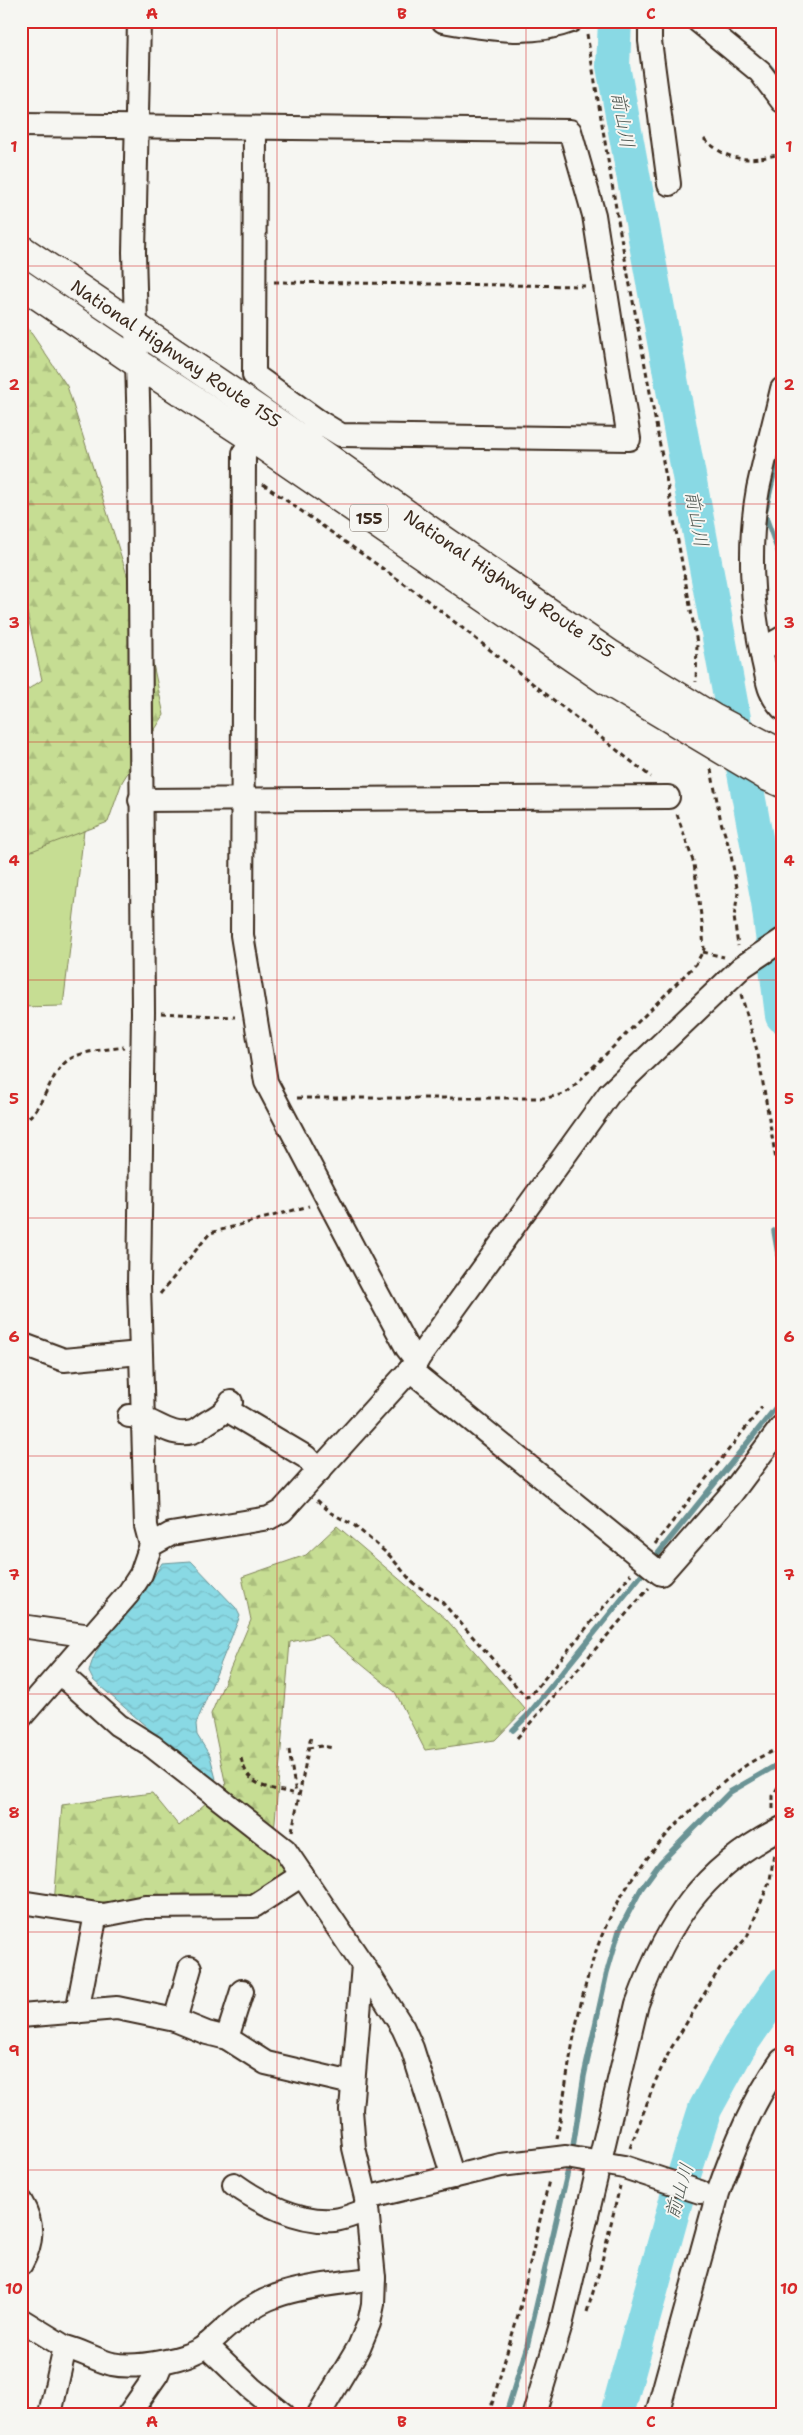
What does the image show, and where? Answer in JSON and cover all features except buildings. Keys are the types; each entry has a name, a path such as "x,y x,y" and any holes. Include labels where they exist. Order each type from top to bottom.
{"highway":[{"name":"National Highway Route 155","path":"21,249 135,326 311,431 429,530 610,654 775,780"},
{"name":"National Highway Route 155","path":"21,284 252,438 606,681 707,728 772,750"}],"street":[{"path":"21,1717 128,1594 141,1574 151,1545 146,1526 135,1417 140,1353 143,1012 140,800 139,444 134,252 139,21"},
{"path":"443,21 492,30 544,28 571,22"},
{"path":"650,21 650,41 669,184"},
{"path":"698,21 760,72 782,101"},
{"path":"21,125 570,132 594,215 629,439 341,435 311,431 254,375 255,128"},
{"path":"782,389 758,490 754,526 753,596 761,650 771,697 782,708"},
{"path":"252,438 244,453 242,935 266,1082 274,1101 407,1348 414,1366 642,1560 661,1574 732,1493 782,1426"},
{"path":"761,650 782,638"},
{"path":"140,800 668,797"},
{"path":"151,1545 172,1534 269,1518 282,1511 414,1366 609,1094 742,968 782,940"},
{"path":"21,1344 64,1360 140,1353"},
{"path":"135,1417 176,1432 193,1432 229,1406 306,1457 312,1479"},
{"path":"21,1626 92,1636"},
{"path":"60,1673 118,1725 152,1746 285,1850 403,2028 412,2048 453,2176"},
{"path":"534,2414 561,2325 635,2014 652,1963 694,1894 725,1866 776,1829"},
{"path":"21,1902 96,1914 114,1914 146,1907 254,1906 302,1875"},
{"path":"78,2012 96,1914"},
{"path":"319,2414 359,2347 369,2323 373,2304 374,2278 367,2210 354,2148 351,2110 363,1965"},
{"path":"175,2020 190,1968"},
{"path":"227,2038 242,1991"},
{"path":"21,2016 117,2008 175,2020 207,2033 227,2038 266,2063 352,2083"},
{"path":"657,2414 718,2193 730,2159 745,2126 780,2064"},
{"path":"235,2192 245,2192 298,2217 334,2220 367,2210 453,2176 502,2165 566,2157 600,2162 700,2192"},
{"path":"21,2202 31,2225 31,2242 21,2264"},
{"path":"21,2320 65,2347 112,2364 130,2366 162,2362 206,2345 237,2318 277,2295 374,2278"},
{"path":"206,2345 251,2388 283,2414"},
{"path":"50,2414 65,2347"},
{"path":"129,2414 157,2374 162,2362"}],"path":[{"path":"571,22 586,31 620,232 697,643 698,675 721,822 730,850 738,893 734,917 742,968 739,987 758,1054 782,1195"},
{"path":"704,139 720,153 748,160 782,154"},
{"path":"254,282 606,286"},
{"path":"244,476 254,478 423,596 656,780 676,810 694,864 704,938 703,952 696,964 564,1094 546,1098 287,1098 274,1101"},
{"path":"143,1012 255,1018"},
{"path":"21,1122 27,1120 34,1112 62,1066 69,1059 80,1054 132,1046 142,1047"},
{"path":"139,1312 147,1309 210,1233 328,1201"},
{"path":"312,1479 331,1513 355,1526 390,1556 414,1583 442,1602 526,1696 530,1696 642,1560 762,1407"},
{"path":"517,1738 661,1574"},
{"path":"285,1850 291,1836 311,1736"},
{"path":"308,1748 322,1746 333,1748"},
{"path":"488,2414 520,2308 553,2159 578,2015 593,1960 607,1923 627,1885 653,1850 689,1812 744,1766 782,1746"},
{"path":"289,1750 298,1795"},
{"path":"241,1758 249,1776 259,1784 271,1790 298,1795"},
{"path":"586,2314 633,2171 627,2155 648,2105 655,2082 670,2050 720,1968 747,1937 770,1880 774,1859 776,1829 772,1796 782,1778"}],"green space":[{"path":"21,318 67,386 148,641 164,715 122,782 108,822 21,855 21,694 42,680 21,586"},
{"path":"21,682 88,797 63,1006 21,1007"},
{"path":"337,1526 446,1619 525,1709 495,1740 425,1750 395,1692 326,1635 290,1642 273,1845 289,1873 255,1896 54,1904 62,1805 152,1793 179,1826 226,1786 211,1714 251,1620 242,1577 306,1555"}],"water":[{"path":"191,1561 236,1608 240,1616 196,1724 197,1735 210,1756 216,1779 210,1782 93,1680 89,1672 97,1650 142,1596 162,1563"}],"waterway":[{"name":"前山川","path":"615,21 613,66 768,902 782,1016"},
{"path":"769,66 782,82"},
{"path":"766,509 782,440"},
{"path":"765,515 782,562"},
{"path":"772,649 782,686"},
{"path":"774,1231 782,1277"},
{"path":"652,1561 782,1400"},
{"path":"513,1730 527,1716 647,1568"},
{"path":"572,2153 584,2076 607,1972 619,1931 641,1889 660,1863 730,1792 782,1762"},
{"name":"前山川","path":"617,2414 677,2197 705,2109 739,2047 782,1985"},
{"path":"506,2414 527,2346 570,2162"}]}
